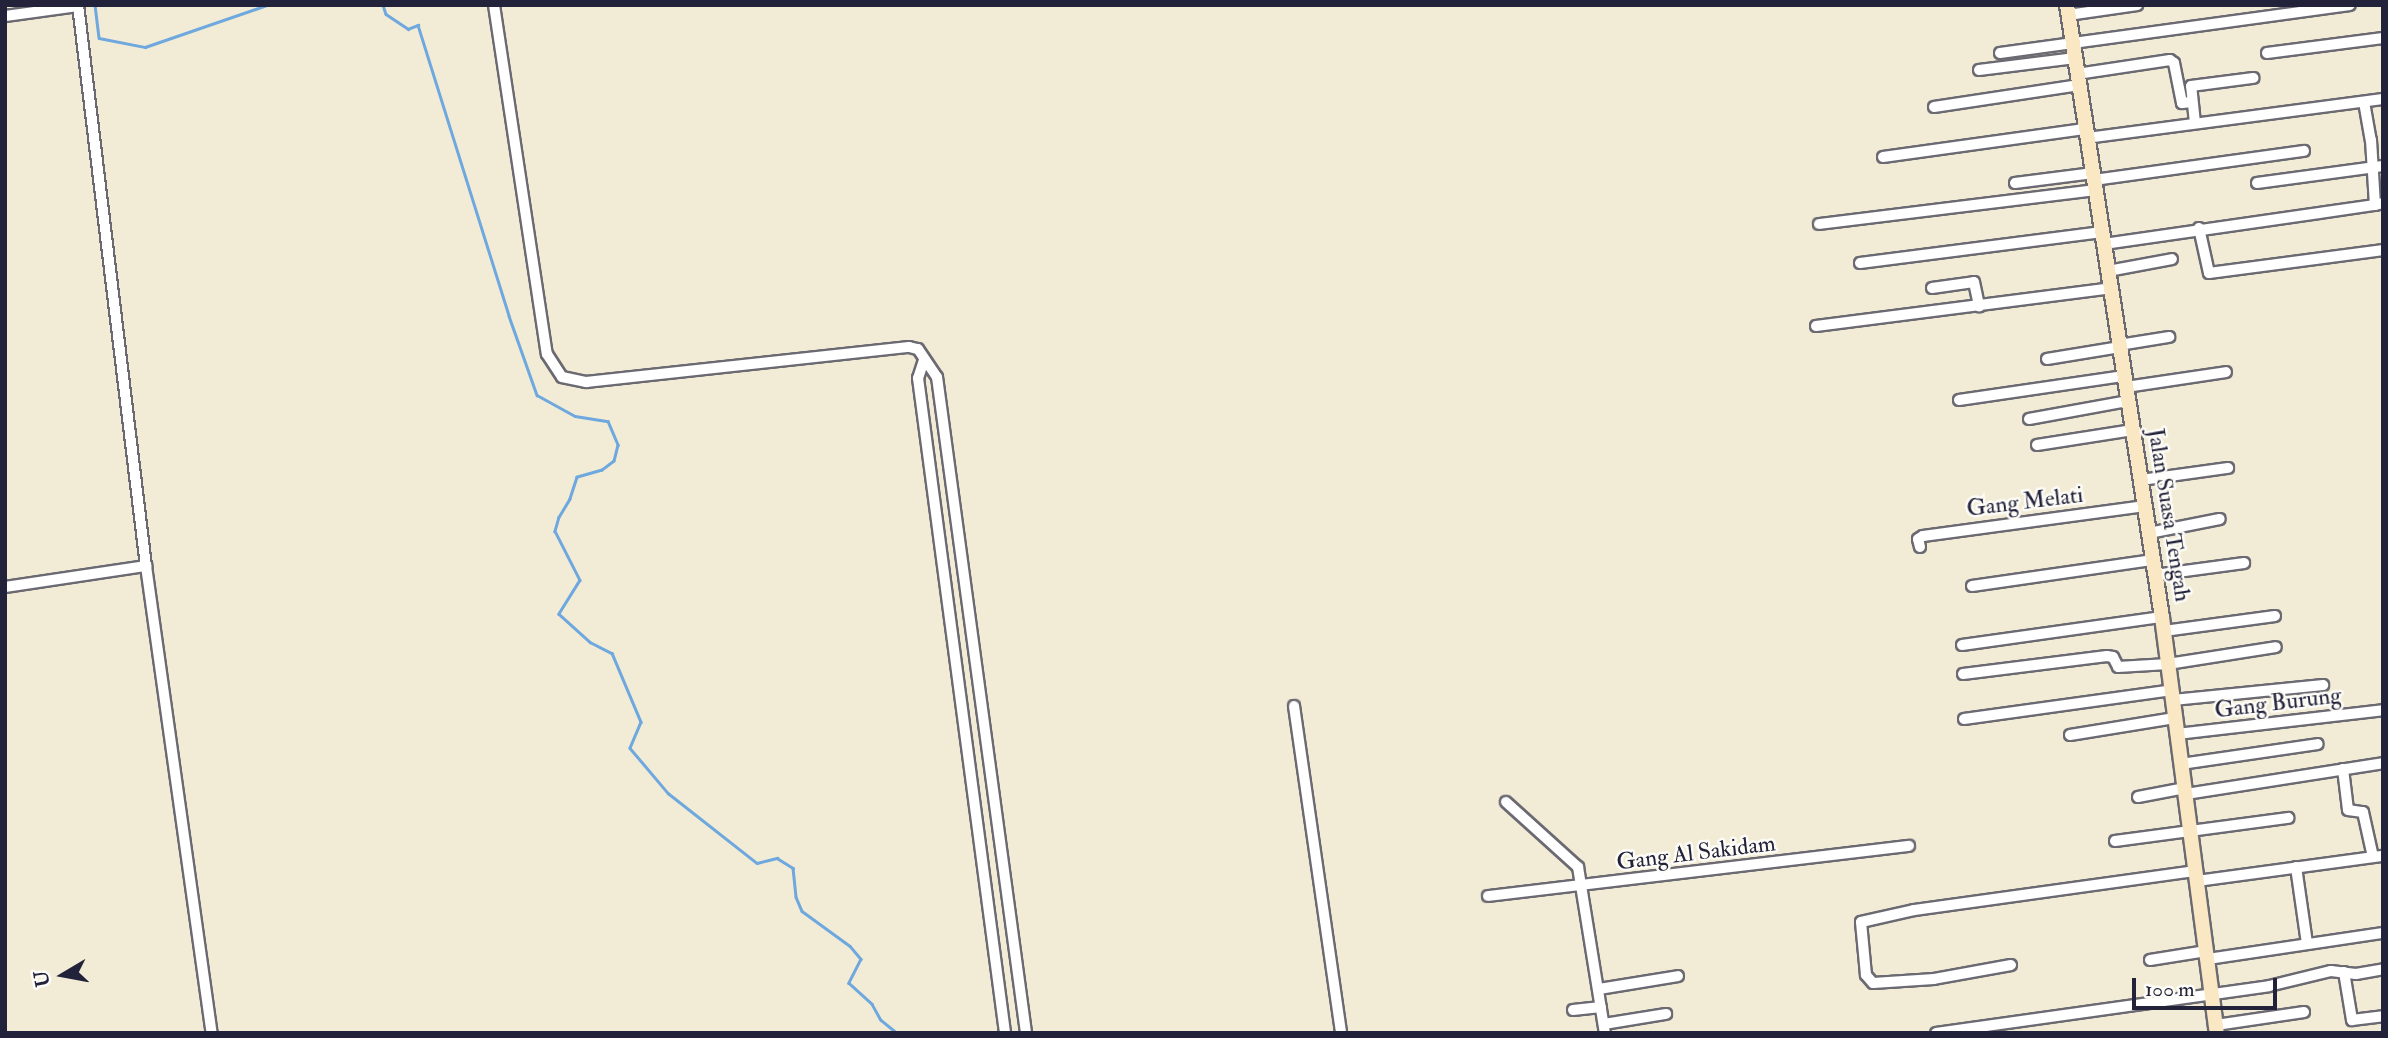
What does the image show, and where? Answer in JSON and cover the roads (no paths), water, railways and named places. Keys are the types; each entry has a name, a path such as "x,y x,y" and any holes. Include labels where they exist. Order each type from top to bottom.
{"street":[{"path":"494,5 547,354 562,377 586,382 909,347 918,349 937,377 1026,1033"},
{"path":"2068,10 2137,5"},
{"path":"2000,53 2350,5"},
{"path":"5,16 78,6 146,566 212,1033"},
{"name":"Jalan Suasa Tengah","path":"2068,10 2163,624 2217,1029"},
{"path":"2267,53 2383,38"},
{"path":"1979,70 2075,58"},
{"path":"1934,107 2170,60 2174,63 2182,103 2192,102"},
{"path":"2195,123 2191,86 2253,78"},
{"path":"1883,157 2195,123 2383,99"},
{"path":"1860,263 2199,228 2379,204 2378,167 2364,102"},
{"path":"2371,140 2383,138"},
{"path":"1819,224 2304,151"},
{"path":"2257,183 2378,167"},
{"path":"2015,183 2094,181"},
{"path":"2199,228 2209,274 2383,250"},
{"path":"2108,271 2172,259"},
{"path":"1932,288 1974,282 1979,306"},
{"path":"1816,326 2110,288"},
{"path":"2047,359 2169,337"},
{"path":"924,360 918,378 1005,1033"},
{"path":"1959,400 2126,388 2226,372"},
{"path":"2029,419 2126,388"},
{"path":"2037,445 2133,430"},
{"path":"2141,480 2228,468"},
{"name":"Gang Melati","path":"1920,547 1919,539 1923,536 2145,506"},
{"path":"2149,533 2220,519"},
{"path":"1972,586 2153,560"},
{"path":"2155,575 2244,563"},
{"path":"5,587 146,566"},
{"path":"1962,645 2163,624 2275,616"},
{"path":"1964,674 2107,656 2113,657 2118,667 2168,664 2276,647"},
{"path":"1964,719 2172,695 2323,685"},
{"path":"1294,706 1341,1033"},
{"name":"Gang Burung","path":"2178,734 2383,710"},
{"path":"2070,735 2175,718"},
{"path":"2181,764 2318,744"},
{"path":"2138,797 2383,763"},
{"path":"2011,965 1934,979 1873,983 1866,975 1861,922 1914,911 2378,856 2365,815 2348,810 2343,769"},
{"path":"1506,802 1576,864 1604,1028 1666,1014"},
{"path":"2115,841 2288,818"},
{"name":"Gang Al Sakidam","path":"1488,896 1575,885 1582,887 1909,846"},
{"path":"2296,867 2307,943"},
{"path":"2150,960 2383,933"},
{"path":"1936,1033 2212,994 2307,978 2330,971 2356,974 2383,969"},
{"path":"2344,972 2352,1020 2383,1016"},
{"path":"1599,989 1678,976"},
{"path":"1573,1010 1601,1007"},
{"path":"2217,1029 2304,1012"}],"waterway":[{"path":"95,5 99,38 145,47 267,5"},
{"path":"383,5 386,14 408,29 418,25 509,316 537,395 575,416 608,421 618,445 614,461 602,470 577,477 570,499 559,517 555,531 580,580 559,614 590,642 612,653 641,722 630,748 668,793 757,863 777,858 793,868 796,897 802,911 850,946 861,959 849,983 872,1004 881,1020 897,1033"},
{"path":"938,1033 945,1033"}]}
